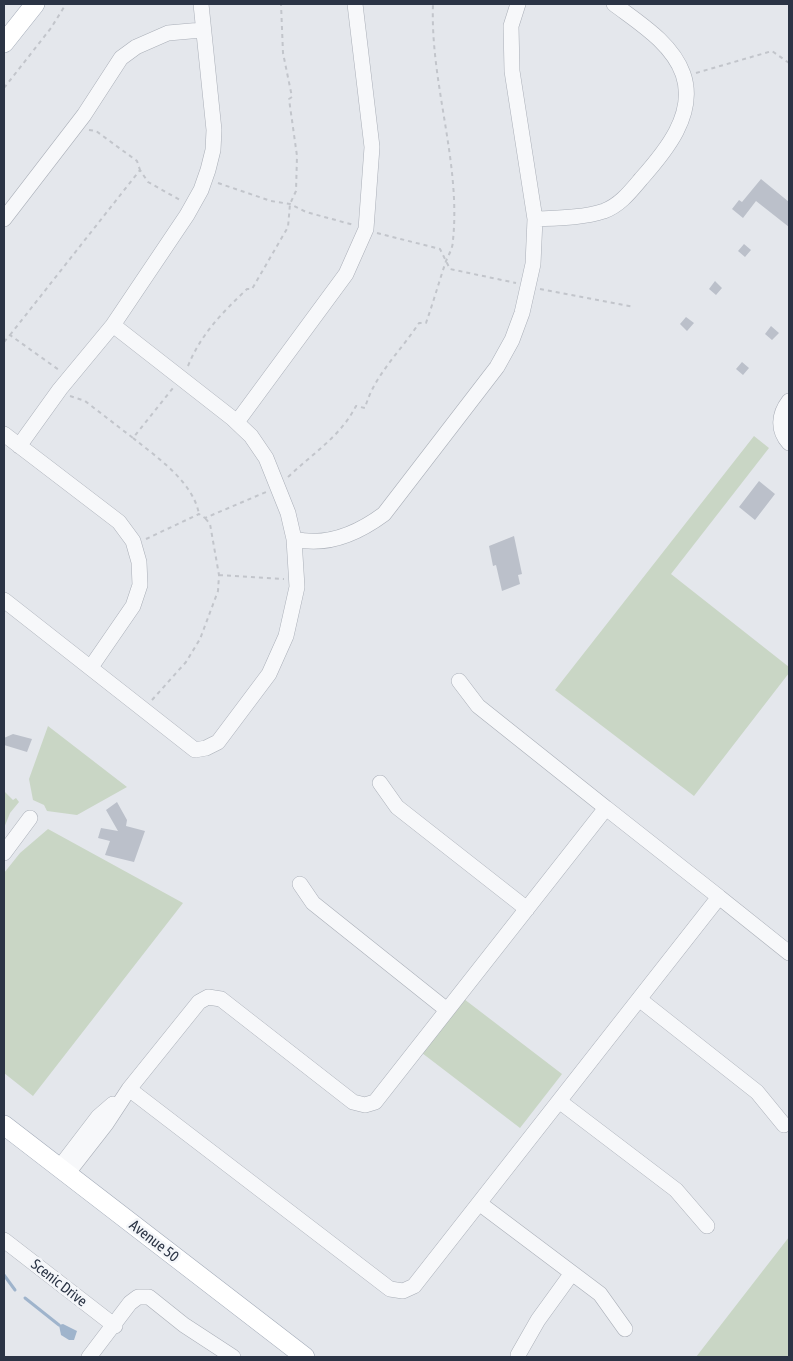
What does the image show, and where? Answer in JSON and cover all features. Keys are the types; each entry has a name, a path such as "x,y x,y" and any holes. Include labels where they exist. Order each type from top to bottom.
{"main road":[{"path":"4,43 35,4"},
{"name":"Avenue 50","path":"4,1125 305,1357"}],"street":[{"path":"19,446 65,383 113,326 191,207 205,177 213,150 214,130 200,4"},
{"path":"237,422 346,274 366,228 372,147 355,4"},
{"path":"294,539 311,543 340,538 360,530 384,514 496,366 512,340 522,314 533,264 535,219 512,71 511,26 518,4"},
{"path":"535,219 592,214 605,211 622,202 663,153 677,130 686,97 683,75 666,48 614,4"},
{"path":"4,219 78,123 110,74 128,52 168,33 202,30"},
{"path":"4,600 195,750 206,748 218,742 269,674 286,636 297,587 294,539 279,486 266,458 237,422 113,326"},
{"path":"789,400 781,414 780,428 789,443"},
{"path":"4,434 119,522 134,544 139,562 140,585 133,606 91,667"},
{"path":"459,681 478,706 789,953"},
{"path":"380,783 397,807 527,908"},
{"path":"63,1171 106,1124 129,1089 199,1002 208,998 221,998 353,1102 375,1102 606,808"},
{"path":"4,853 30,818"},
{"path":"300,884 313,903 447,1010"},
{"path":"129,1089 390,1289 403,1290 414,1286 719,897"},
{"path":"639,999 758,1092 784,1125"},
{"path":"559,1101 676,1190 707,1226"},
{"path":"479,1203 600,1294 625,1329"},
{"name":"Scenic Drive","path":"4,1240 114,1326"},
{"path":"515,1356 572,1273"},
{"path":"88,1357 130,1304 138,1297 149,1297 156,1300 184,1325 233,1357"}],"path":[{"path":"4,88 51,28 66,4"},
{"path":"134,438 182,379 195,349 216,319 247,289 252,289 277,250 288,227 290,204 296,190 297,156 289,99 292,96 281,34 281,4"},
{"path":"205,518 279,486 330,442 348,421 356,406 364,408 388,364 419,323 426,323 454,240 449,151 438,90 432,36 433,4"},
{"path":"683,75 772,51 789,63"},
{"path":"78,123 92,132 96,131 137,161 140,170 148,182 191,207"},
{"path":"4,342 140,170"},
{"path":"205,177 271,200 290,204 306,212 440,249 450,269 634,307"},
{"path":"10,335 65,383 73,397 86,401 134,438 181,480 194,498 198,514 210,524 219,575 218,591 200,639 186,662 145,710"},
{"path":"134,544 198,514"},
{"path":"219,575 297,579"}],"green space":[{"path":"754,436 769,448 671,574 789,667 789,673 694,796 555,690"},
{"path":"48,726 127,787 77,815 47,811 44,805 33,800 29,779"},
{"path":"4,791 13,800 16,798 19,802 10,813 4,828"},
{"path":"48,829 183,903 33,1096 4,1073 4,873 20,853"},
{"path":"464,999 562,1074 520,1128 422,1053"},
{"path":"789,1237 789,1357 696,1357"}],"water":[{"path":"63,1324 77,1331 74,1340 69,1340 61,1335 59,1325"}],"building":[{"path":"761,179 789,202 789,227 756,201 743,218 732,209 739,200 742,202"},
{"path":"744,244 751,250 745,257 738,251"},
{"path":"715,281 722,288 716,295 709,289"},
{"path":"686,317 694,323 687,331 680,324"},
{"path":"771,326 779,333 772,340 765,334"},
{"path":"742,362 749,368 743,375 736,369"},
{"path":"759,481 775,494 755,520 739,507"},
{"path":"514,536 522,574 518,575 520,584 502,591 496,565 493,566 489,546"},
{"path":"13,734 32,739 27,752 4,745 4,738"},
{"path":"117,802 127,820 126,826 145,831 134,862 105,855 110,841 98,838 101,828 118,831 106,810"}],"waterway":[{"path":"4,1275 15,1290"},
{"path":"25,1298 59,1325"}]}
